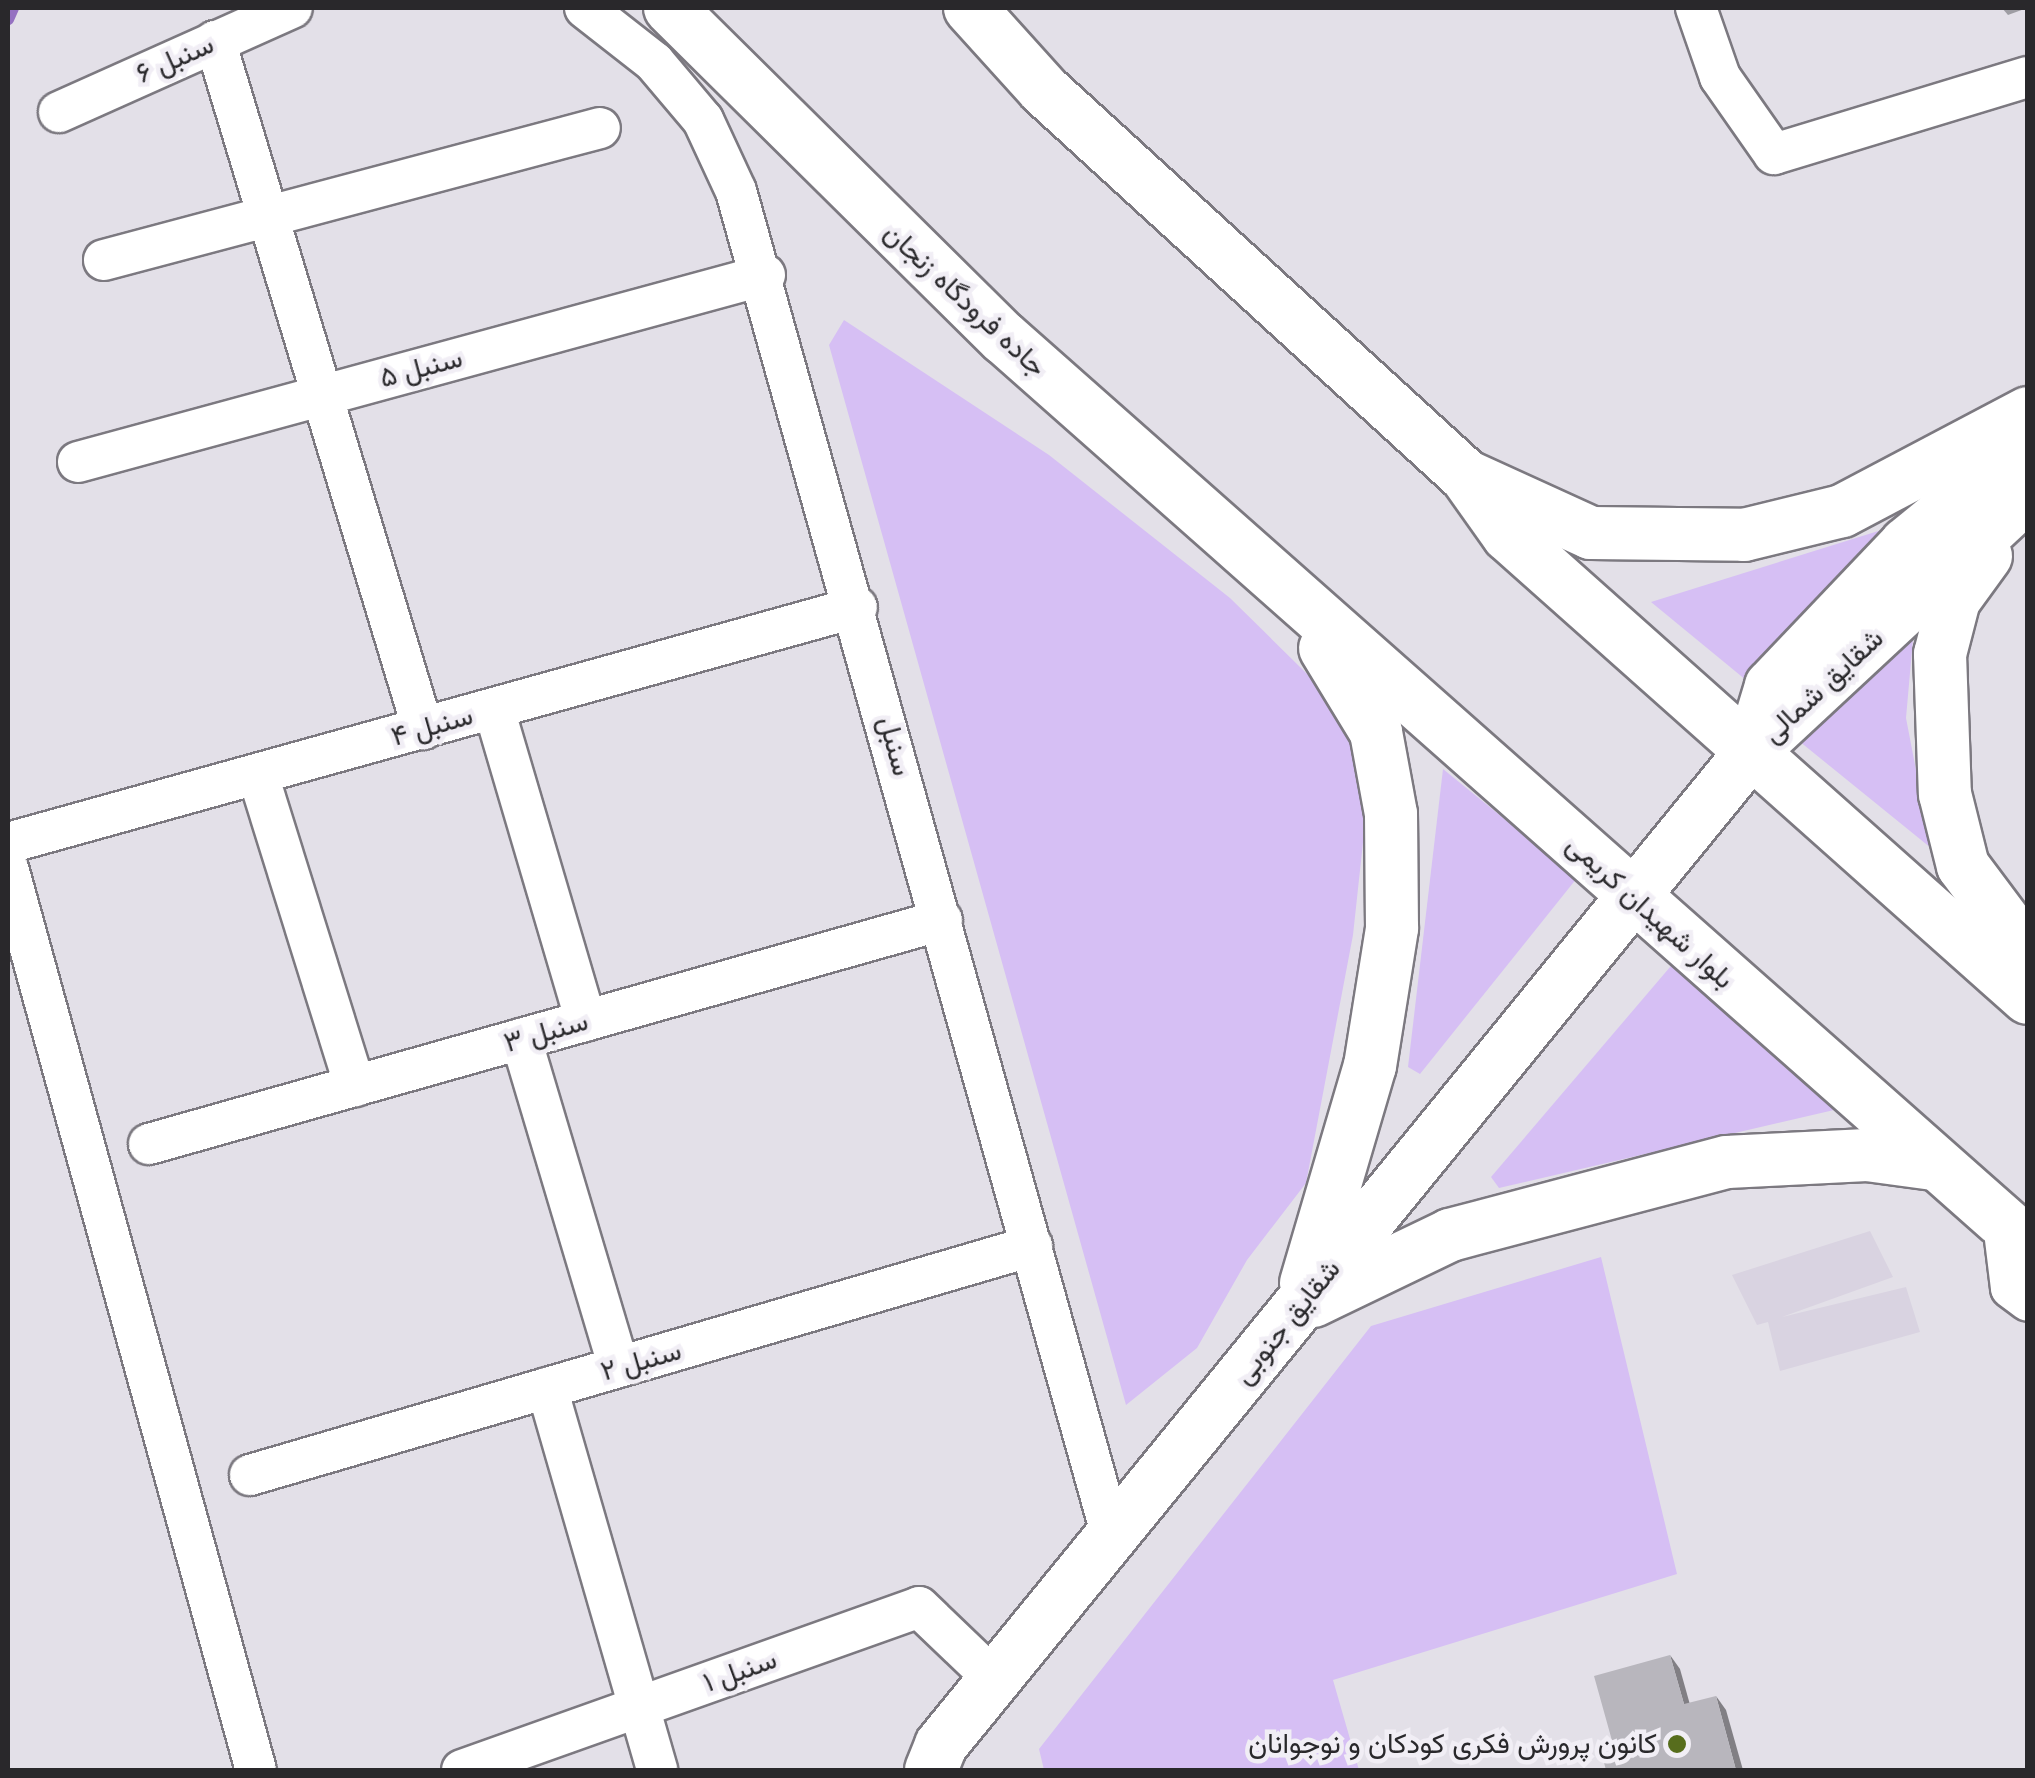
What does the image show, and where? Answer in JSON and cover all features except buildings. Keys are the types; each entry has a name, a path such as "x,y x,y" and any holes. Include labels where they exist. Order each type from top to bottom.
{"main road":[{"name":"جاده فرودگاه زنجان","path":"670,8 874,216 1275,578"},
{"path":"970,8 1044,90 1466,476 1508,535 2028,998"},
{"path":"1466,476 1591,533 1744,535 1842,510 2028,413"},
{"name":"شقایق شمالی","path":"1751,752 1771,686 1906,544 2028,444"},
{"path":"2028,498 1954,600 1940,654 1945,794 1963,866 2028,953"},
{"name":"شقایق شمالی","path":"1751,752 2028,498"},
{"name":"بلوار شهیدان کریمی","path":"1275,578 2015,1234"},
{"path":"1275,578 1376,732 1392,814 1392,928 1370,1066 1298,1308"},
{"name":"شقایق جنوبی","path":"892,1770 941,1762 995,1680 1751,752"},
{"path":"1298,1308 1450,1235 1709,1166 1868,1155 1933,1164"}],"street":[{"name":"سنبل ۶","path":"59,112 292,8"},
{"name":"سنبل","path":"585,8 654,62 703,120 765,274 1112,1537"},
{"path":"1696,8 1720,78 1774,154 2028,78"},
{"path":"215,41 424,729"},
{"path":"104,260 268,212 600,128"},
{"name":"سنبل ۵","path":"78,462 765,274"},
{"name":"سنبل ۴","path":"8,844 856,607"},
{"path":"494,709 586,1020"},
{"path":"258,775 354,1086"},
{"path":"8,868 256,1770"},
{"name":"سنبل ۳","path":"150,1144 942,920"},
{"path":"521,1039 620,1367"},
{"path":"2015,1234 2011,1288 2028,1302"},
{"name":"سنبل ۲","path":"250,1475 1032,1246"},
{"path":"547,1388 656,1770"},
{"name":"سنبل ۱","path":"462,1770 919,1607 995,1680"}],"shaded area":[{"path":"844,320 1049,455 1230,598 1360,726 1365,824 1353,935 1306,1183 1247,1260 1197,1348 1126,1405 829,345"},
{"path":"1888,528 1752,685 1651,602"},
{"path":"1913,639 1906,718 1931,848 1799,741"},
{"path":"1443,769 1577,878 1420,1074 1408,1067"},
{"path":"1676,960 1835,1099 1834,1110 1499,1188 1491,1177"},
{"path":"1870,1231 1893,1277 1782,1317 1906,1287 1920,1332 1780,1371 1768,1322 1757,1325 1732,1275"},
{"path":"1601,1257 1677,1574 1333,1680 1359,1770 1044,1770 1039,1749 1371,1326"}],"waterway":[{"path":"8,19 13,8"}],"place":[{"name":"کانون پرورش فکری کودکان و نوجوانان","path":"1677,1744"}]}
